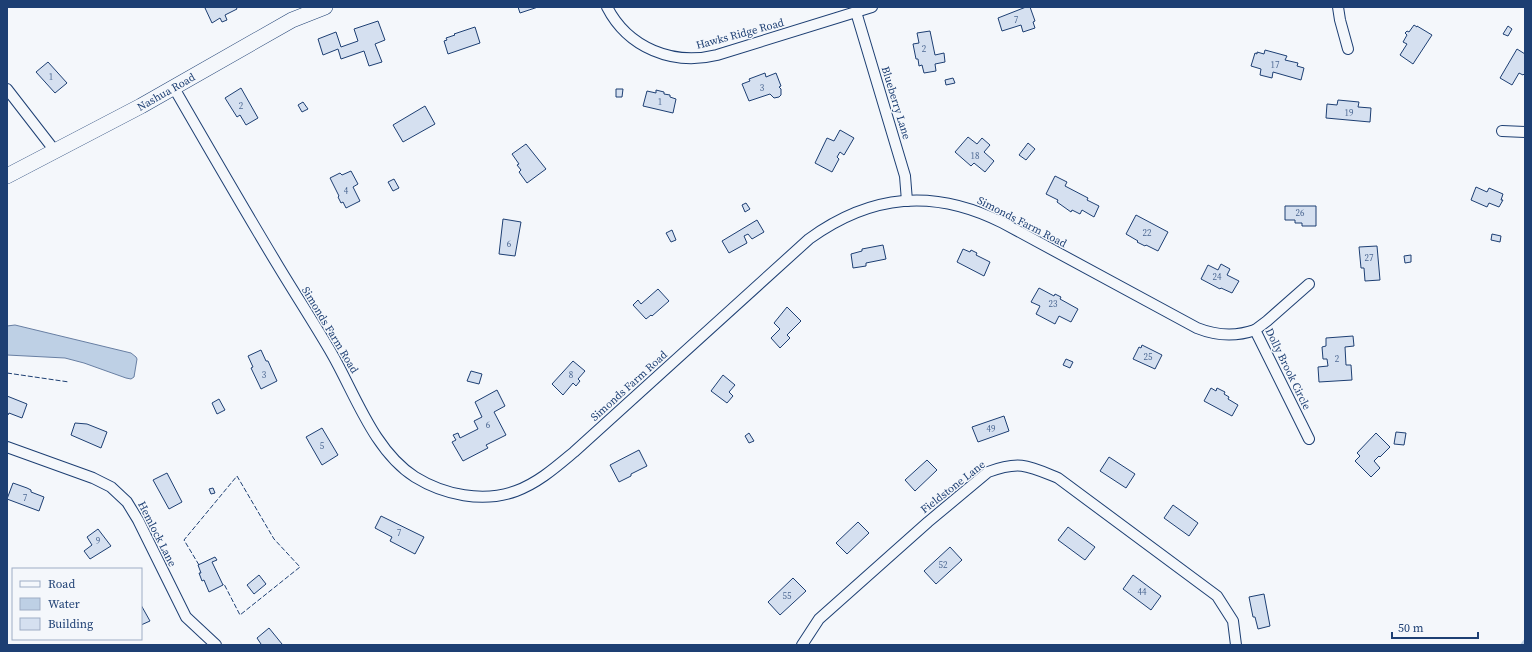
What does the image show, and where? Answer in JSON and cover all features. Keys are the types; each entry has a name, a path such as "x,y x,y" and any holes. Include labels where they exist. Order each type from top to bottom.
{"main road":[{"name":"Nashua Road","path":"7,176 142,106 292,20 325,7"}],"street":[{"name":"Hawks Ridge Road","path":"607,7 619,26 639,44 664,55 690,59 717,55 872,7"},
{"path":"1338,7 1348,48"},
{"name":"Blueberry Lane","path":"856,12 906,178 907,201"},
{"name":"Simonds Farm Road","path":"174,88 277,264 332,354 379,440 396,461 414,476 434,487 465,495 482,496 507,494 529,486 546,475 809,239 824,228 850,214 872,206 926,200 945,202 965,207 982,213 1206,332 1233,335 1248,333 1255,330"},
{"path":"7,89 55,151"},
{"path":"1502,131 1525,132"},
{"name":"Dolly Brook Circle","path":"1309,284 1255,330 1309,439"},
{"name":"Hemlock Lane","path":"7,447 93,478 111,487 127,502 138,520 186,617 216,645"},
{"name":"Fieldstone Lane","path":"802,645 819,619 928,522 988,472 1017,464 1032,467 1058,478 1217,596 1233,621 1236,645"}],"water":[{"path":"15,325 131,353 137,359 134,377 131,379 126,378 65,358 7,355 7,326"}],"building":[{"path":"236,7 237,9 225,15 227,20 222,22 220,18 212,23 205,8"},
{"path":"518,7 538,7 520,13"},
{"path":"1026,7 1030,7 1035,21 1033,22 1035,28 1023,32 1021,25 1002,31 998,18"},
{"path":"378,21 385,40 375,44 382,62 369,66 364,51 341,59 338,49 323,55 318,39 336,32 341,47 358,41 354,29"},
{"path":"1414,25 1432,35 1413,64 1400,55 1407,44 1403,42 1407,35 1405,33 1407,31 1409,32"},
{"path":"1508,26 1512,29 1508,36 1503,34"},
{"path":"475,27 480,43 448,54 444,41 447,40 446,38"},
{"path":"930,31 935,55 944,53 945,62 935,64 936,71 924,73 922,65 919,66 918,59 916,59 913,44 919,43 917,33"},
{"path":"1517,49 1525,54 1525,73 1523,75 1519,73 1512,85 1500,78"},
{"path":"1265,50 1287,56 1285,60 1298,63 1297,66 1304,68 1301,80 1273,72 1272,78 1260,75 1261,69 1251,66 1255,53 1257,54 1257,52 1264,54"},
{"path":"48,62 67,83 55,93 36,72"},
{"path":"765,73 766,77 776,73 781,86 779,87 781,89 781,95 774,98 770,94 749,101 742,84 750,81 749,79"},
{"path":"953,78 955,83 946,85 945,80"},
{"path":"241,88 258,118 246,125 240,115 237,117 225,98"},
{"path":"616,89 623,89 622,97 616,97"},
{"path":"656,90 664,92 664,94 670,95 670,97 676,99 673,113 643,106 647,91 656,93"},
{"path":"1338,100 1359,102 1358,107 1371,108 1370,122 1326,118 1327,104 1337,105"},
{"path":"303,102 308,109 302,112 298,105"},
{"path":"425,106 435,124 403,142 393,125"},
{"path":"840,130 854,138 844,155 840,152 837,157 839,159 832,172 815,163 827,138 834,141"},
{"path":"968,137 977,144 982,138 990,145 984,152 994,161 985,172 974,163 971,166 955,152"},
{"path":"1028,143 1035,149 1026,160 1019,155"},
{"path":"526,144 546,169 527,183 519,172 521,170 517,165 519,164 512,154"},
{"path":"351,171 358,184 353,187 360,201 346,208 343,202 341,203 330,178 340,173 342,175"},
{"path":"1055,176 1067,182 1065,186 1088,198 1087,200 1099,206 1094,217 1082,210 1080,214 1072,210 1071,212 1057,202 1058,200 1046,194"},
{"path":"394,179 399,188 393,191 388,182"},
{"path":"1476,187 1487,192 1489,188 1503,194 1501,200 1503,200 1499,207 1489,203 1487,207 1471,200"},
{"path":"746,203 750,209 745,212 742,205"},
{"path":"1285,206 1316,206 1316,226 1302,226 1302,223 1295,223 1295,220 1285,220"},
{"path":"1136,215 1168,232 1158,251 1137,242 1138,241 1126,234"},
{"path":"503,219 521,222 515,256 499,254"},
{"path":"757,220 764,232 752,239 748,234 744,236 747,243 729,253 722,241"},
{"path":"672,230 676,240 671,242 666,233"},
{"path":"1492,234 1501,236 1500,242 1491,240"},
{"path":"883,245 886,259 866,263 866,266 853,268 851,254 862,251 862,249"},
{"path":"1377,246 1380,280 1365,281 1364,268 1361,268 1359,247"},
{"path":"963,249 970,252 971,250 977,253 976,255 990,262 984,276 957,262"},
{"path":"1411,255 1411,262 1405,263 1404,256"},
{"path":"1221,264 1230,269 1227,275 1239,281 1232,293 1221,288 1220,289 1201,279 1208,265 1218,270"},
{"path":"1039,288 1054,296 1055,294 1061,297 1060,299 1078,309 1071,322 1059,316 1055,324 1036,314 1040,306 1031,302"},
{"path":"658,289 669,301 652,316 651,315 646,319 633,305 638,300 641,304"},
{"path":"787,307 801,321 787,335 790,338 780,348 771,338 780,329 774,323"},
{"path":"1353,336 1354,346 1345,347 1346,365 1351,365 1352,380 1319,382 1318,367 1328,366 1327,359 1323,359 1322,347 1326,346 1326,338"},
{"path":"1142,345 1162,355 1155,369 1133,359 1139,347 1141,348"},
{"path":"261,350 277,381 261,389 251,368 253,367 248,356"},
{"path":"1066,359 1073,362 1070,368 1063,365"},
{"path":"573,361 585,371 578,379 580,381 576,386 573,383 563,395 552,384"},
{"path":"471,371 482,374 479,384 467,381"},
{"path":"723,375 735,385 729,392 733,396 727,403 711,391"},
{"path":"1211,388 1216,391 1217,388 1225,392 1224,394 1229,397 1228,399 1238,405 1232,416 1204,401"},
{"path":"497,390 505,406 494,412 506,435 486,445 488,448 463,461 452,442 456,440 453,435 458,433 460,438 478,429 474,421 482,417 475,402"},
{"path":"7,396 27,404 22,418 9,413 8,415 7,414"},
{"path":"219,399 225,410 217,414 212,403"},
{"path":"1004,416 1009,431 978,442 972,427"},
{"path":"75,423 87,424 107,432 101,448 71,435"},
{"path":"322,428 338,455 322,465 306,437"},
{"path":"1396,432 1406,433 1404,445 1394,444"},
{"path":"749,433 754,441 749,443 745,436"},
{"path":"1376,433 1390,447 1374,461 1380,468 1371,477 1355,461 1360,456 1357,453"},
{"path":"639,450 647,466 619,482 610,465"},
{"path":"1109,457 1135,474 1126,488 1100,471"},
{"path":"927,460 937,470 915,491 905,480"},
{"path":"167,473 182,502 169,509 153,480"},
{"path":"13,483 27,488 31,490 31,492 44,497 39,511 7,499"},
{"path":"213,488 215,493 211,494 209,489"},
{"path":"1173,505 1198,523 1189,536 1164,518"},
{"path":"381,516 424,537 415,554 390,541 392,537 375,528"},
{"path":"858,522 869,533 847,554 836,543"},
{"path":"1068,527 1095,547 1085,560 1058,540"},
{"path":"98,529 111,546 90,559 84,551 92,545 87,537"},
{"path":"950,547 962,560 936,584 924,571"},
{"path":"215,557 217,560 212,562 223,585 209,592 204,580 202,581 198,565"},
{"path":"259,575 266,584 254,594 247,585"},
{"path":"1133,575 1161,596 1151,610 1123,589"},
{"path":"793,578 806,591 780,615 768,602"},
{"path":"1264,594 1270,626 1258,629 1255,617 1253,617 1249,597"},
{"path":"142,607 150,621 142,625"},
{"path":"269,628 282,644 281,645 261,644 257,638"}],"waterway":[{"path":"1522,645 1525,641"}],"fence":[{"path":"7,373 69,382"},
{"path":"199,565 184,540 237,476 274,539 300,567 240,615 224,584 223,585"}]}
